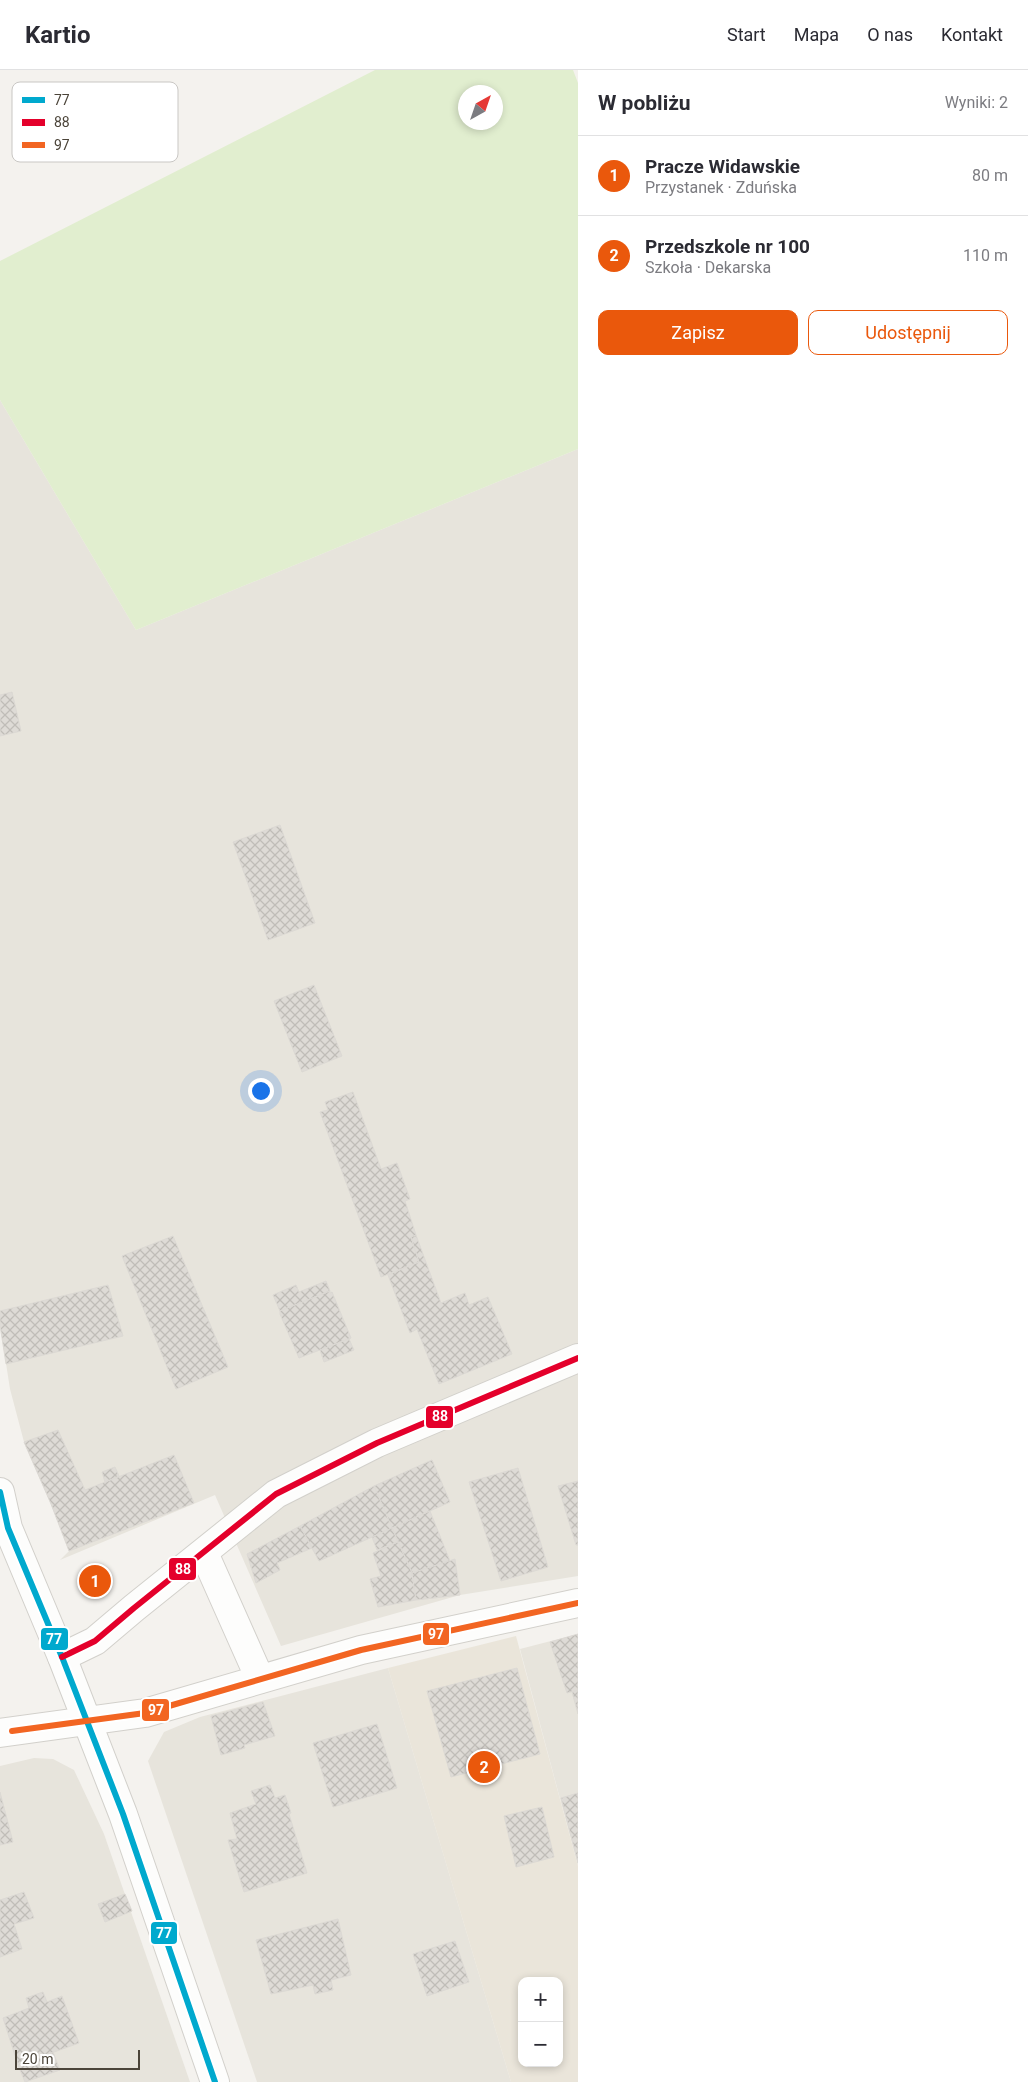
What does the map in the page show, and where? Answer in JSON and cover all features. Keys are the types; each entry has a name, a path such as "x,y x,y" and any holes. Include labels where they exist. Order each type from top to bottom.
{"street":[{"path":"62,1657 95,1641 276,1494 377,1443 578,1358"},
{"path":"0,1492 3,1526 62,1657 123,1814 215,2082"},
{"path":"204,1553 260,1679"},
{"path":"0,1733 145,1713 361,1650 578,1603"}],"shaded area":[{"path":"0,400 136,630 578,449 578,1576 460,1595 281,1646 215,1495 60,1560 69,1551 24,1442 10,1389 0,1325"},
{"path":"578,1634 578,1866 520,1649"},
{"path":"516,1636 578,1866 578,2082 511,2082 388,1668"},
{"path":"388,1668 511,2082 257,2082 148,1761 164,1732 200,1717"},
{"path":"34,1758 53,1759 74,1770 104,1834 190,2082 0,2082 0,1766"}],"green space":[{"path":"375,70 573,70 578,83 578,449 136,630 0,400 0,261"}],"building":[{"path":"12,692 21,731 0,736 0,695"},
{"path":"280,825 315,923 268,940 233,842"},
{"path":"314,985 342,1056 302,1072 274,1001"},
{"path":"353,1092 381,1169 397,1163 410,1199 405,1201 416,1235 411,1237 419,1262 381,1277 320,1112 328,1110 325,1102"},
{"path":"416,1235 441,1303 465,1293 469,1305 488,1297 512,1354 439,1384 417,1329 410,1333 388,1275 419,1262 411,1237"},
{"path":"173,1236 228,1367 176,1389 122,1256"},
{"path":"326,1281 330,1291 280,1311 273,1295 296,1285 299,1292"},
{"path":"108,1285 123,1336 6,1364 0,1325 0,1311"},
{"path":"330,1291 351,1338 299,1358 280,1311"},
{"path":"349,1339 354,1350 324,1362 320,1350"},
{"path":"58,1430 85,1490 174,1455 194,1503 69,1551 24,1442"},
{"path":"432,1460 450,1502 392,1528 374,1486"},
{"path":"115,1467 119,1476 105,1482 102,1472"},
{"path":"518,1468 548,1567 501,1581 469,1482"},
{"path":"578,1481 578,1545 576,1545 558,1486"},
{"path":"374,1486 392,1528 319,1561 300,1526"},
{"path":"430,1511 450,1561 412,1573 392,1528"},
{"path":"300,1526 312,1548 277,1563 280,1570 256,1583 247,1554"},
{"path":"392,1528 398,1542 377,1550 372,1537"},
{"path":"398,1542 412,1573 416,1600 378,1607 370,1579 381,1576 373,1553"},
{"path":"455,1559 460,1595 416,1600 412,1573"},
{"path":"578,1634 578,1690 567,1693 550,1642"},
{"path":"517,1668 540,1754 451,1777 427,1691"},
{"path":"578,1690 578,1714 572,1692"},
{"path":"263,1702 275,1736 244,1745 245,1748 221,1755 211,1716"},
{"path":"377,1724 397,1788 333,1807 313,1743"},
{"path":"270,1785 275,1798 285,1795 307,1873 244,1892 228,1840 237,1839 230,1813 256,1804 251,1791"},
{"path":"0,1792 13,1842 0,1845"},
{"path":"578,1793 578,1863 561,1798"},
{"path":"542,1807 554,1857 516,1867 504,1816"},
{"path":"24,1892 34,1918 14,1924 22,1949 0,1957 0,1900"},
{"path":"125,1894 132,1911 105,1922 98,1904"},
{"path":"338,1919 351,1975 331,1980 333,1990 315,1994 313,1985 271,1994 256,1940"},
{"path":"455,1941 469,1982 427,1996 413,1954"},
{"path":"43,1992 47,2002 62,1996 79,2043 18,2065 3,2018 29,2008 26,1998"},
{"path":"53,2052 60,2070 25,2082 18,2065"}],"transit line":[{"name":"88","path":"62,1657 95,1641 276,1494 377,1443 578,1358"},
{"name":"77","path":"0,1492 8,1528 62,1657 123,1814 215,2082"},
{"name":"97","path":"12,1731 145,1713 361,1650 578,1603"}],"place":[{"name":"Pracze Widawskie","path":"95,1581"},
{"name":"Przedszkole nr 100","path":"484,1767"}]}
